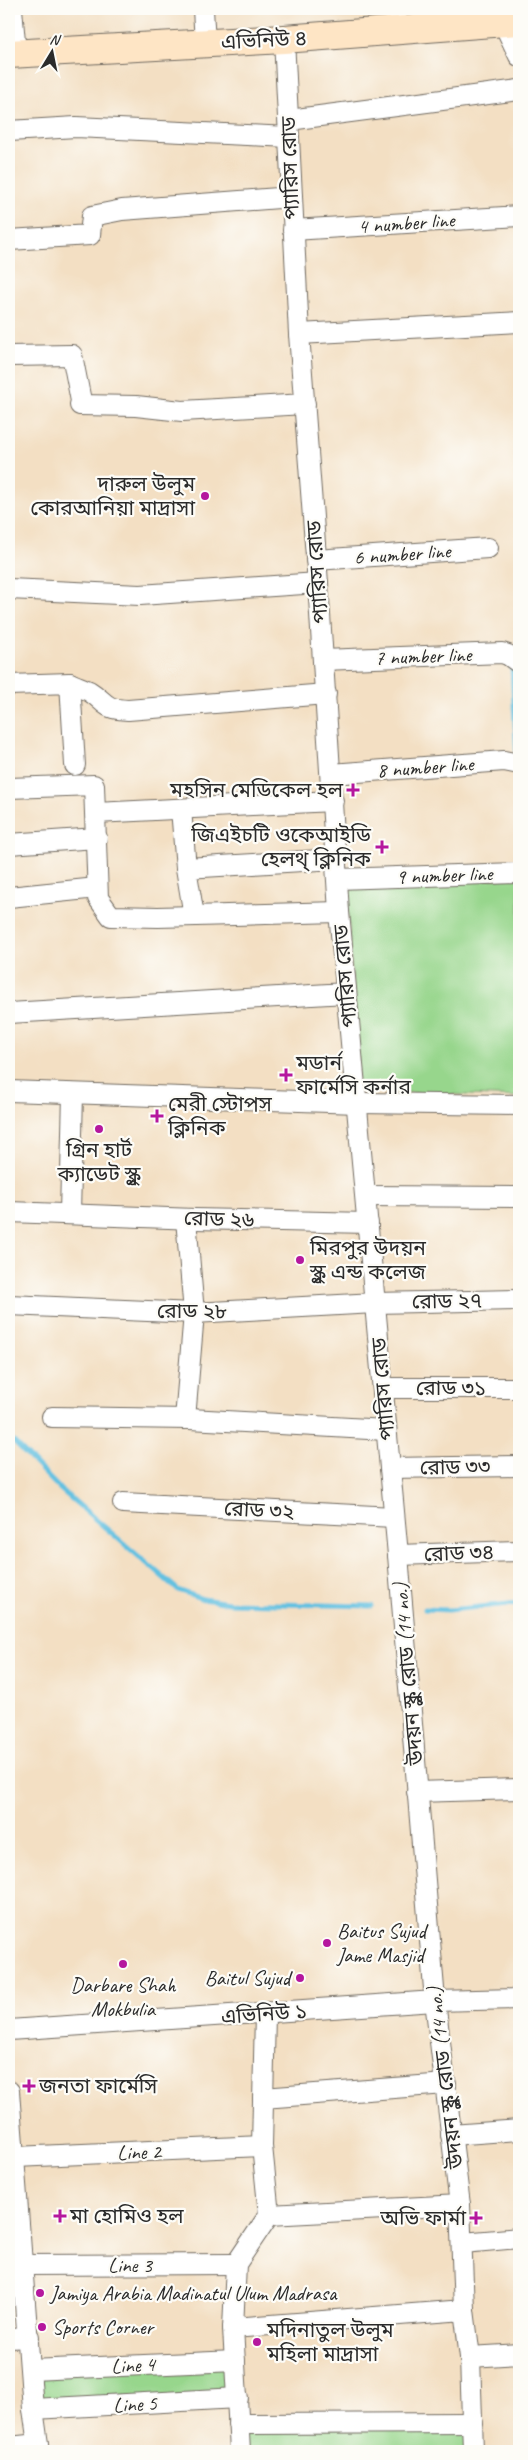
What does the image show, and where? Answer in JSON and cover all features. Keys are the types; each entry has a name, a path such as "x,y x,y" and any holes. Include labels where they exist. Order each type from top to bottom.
{"street":[{"path":"12,9 12,54"},
{"path":"203,9 205,43"},
{"name":"এভিনিউ ৪","path":"12,54 284,39 396,20 511,22"},
{"path":"511,22 519,56"},
{"name":"প্যারিস রোড","path":"284,39 299,334 338,859 339,912 398,1555"},
{"path":"9,131 76,127 289,129 519,90"},
{"path":"9,240 90,236 92,216 122,210 292,197"},
{"name":"4 number line","path":"293,230 519,216"},
{"path":"299,334 519,322"},
{"path":"9,356 72,355 82,401 80,405 136,406 182,411 304,404"},
{"name":"6 number line","path":"316,560 488,548"},
{"path":"9,588 140,595 318,583"},
{"name":"7 number line","path":"323,660 502,653 508,655 519,664"},
{"path":"9,685 70,683 90,691 104,705 122,710 326,694"},
{"path":"70,683 75,765"},
{"name":"8 number line","path":"331,774 504,761 519,764"},
{"path":"9,788 94,785 98,898 111,916 339,912"},
{"path":"96,813 333,801"},
{"path":"181,809 186,868 194,916"},
{"path":"9,844 97,838"},
{"path":"186,868 338,859"},
{"name":"9 number line","path":"338,879 519,873"},
{"path":"9,897 98,888"},
{"path":"9,1013 346,993"},
{"path":"9,1092 358,1103 519,1105"},
{"path":"70,1213 73,1094"},
{"path":"366,1196 519,1197"},
{"name":"রোড ২৬","path":"9,1212 186,1219 368,1223"},
{"path":"185,1419 194,1313 186,1219"},
{"name":"রোড ২৭","path":"375,1303 519,1300"},
{"name":"রোড ২৮","path":"9,1305 194,1313 375,1303"},
{"name":"রোড ৩১","path":"382,1388 519,1388"},
{"path":"52,1417 185,1419 386,1430"},
{"name":"রোড ৩৩","path":"390,1468 519,1466"},
{"name":"রোড ৩২","path":"123,1503 394,1517"},
{"name":"রোড ৩৪","path":"398,1555 519,1551"},
{"name":"উদয়ন স্কুল রোড (14 no.)","path":"398,1555 435,2001 460,2205 463,2243 464,2310 470,2357 473,2451"},
{"path":"418,1792 519,1789"},
{"name":"এভিনিউ ১","path":"9,2030 435,2001 519,1999"},
{"path":"240,2451 233,2328 236,2264 270,2215 262,2146 265,2014"},
{"path":"264,2098 446,2084"},
{"path":"9,2091 15,2157 15,2229 24,2265 33,2409 38,2448 9,2446"},
{"path":"451,2135 519,2130"},
{"name":"Line 2","path":"15,2157 262,2146"},
{"path":"270,2215 460,2205"},
{"path":"463,2243 519,2238"},
{"name":"Line 3","path":"24,2265 236,2264"},
{"path":"233,2328 464,2310"},
{"path":"9,2338 29,2337"},
{"path":"470,2357 519,2354"},
{"name":"Line 4","path":"31,2370 235,2361"},
{"name":"Line 5","path":"33,2409 238,2398"},
{"path":"238,2424 473,2423"}],"green space":[{"path":"519,878 519,1097 359,1091 347,894 357,885"},
{"path":"223,2363 225,2395 42,2404 40,2373"},
{"path":"242,2428 478,2428 480,2451 245,2451"}],"waterway":[{"path":"512,666 517,758"},
{"path":"9,1437 59,1488 178,1590 203,1599 229,1603 372,1606"},
{"path":"425,1609 449,1610 519,1603"}],"place":[{"name":"দারুল উলুম কোরআনিয়া মাদ্রাসা","path":"205,496"},
{"name":"মহসিন মেডিকেল হল","path":"353,790"},
{"name":"জিএইচটি ওকেআইডি হেলথ্ ক্লিনিক","path":"382,847"},
{"name":"মডার্ন ফার্মেসি কর্নার","path":"286,1075"},
{"name":"মেরী স্টোপস ক্লিনিক","path":"157,1116"},
{"name":"গ্রিন হার্ট ক্যাডেট স্কুল","path":"99,1129"},
{"name":"মিরপুর উদয়ন স্কুল এন্ড কলেজ","path":"300,1260"},
{"name":"Baitus Sujud Jame Masjid","path":"327,1943"},
{"name":"Darbare Shah Mokbulia","path":"123,1964"},
{"name":"Baitul Sujud","path":"300,1978"},
{"name":"জনতা ফার্মেসি","path":"29,2086"},
{"name":"মা হোমিও হল","path":"60,2216"},
{"name":"অভি ফার্মা","path":"476,2218"},
{"name":"Jamiya Arabia Madinatul Ulum Madrasa","path":"40,2293"},
{"name":"Sports Corner","path":"42,2327"},
{"name":"মদিনাতুল উলুম মহিলা মাদ্রাসা","path":"257,2342"}]}
